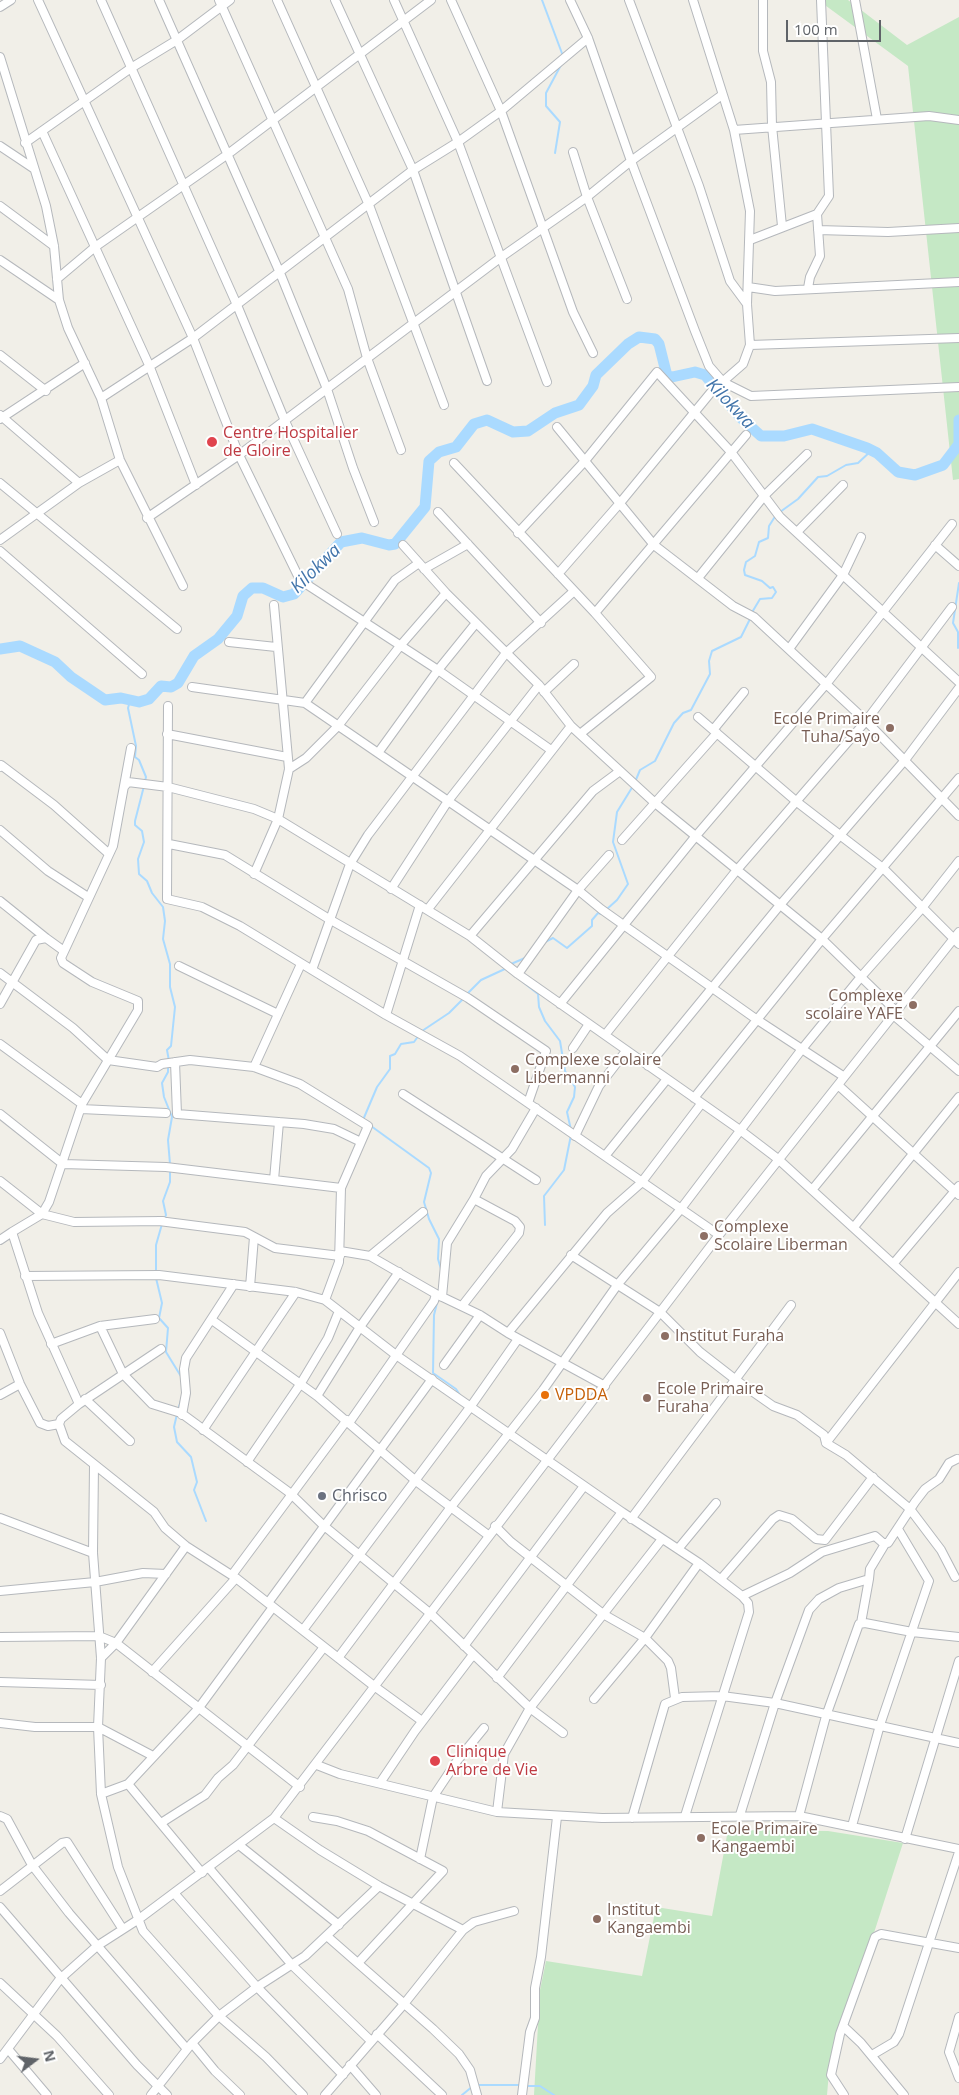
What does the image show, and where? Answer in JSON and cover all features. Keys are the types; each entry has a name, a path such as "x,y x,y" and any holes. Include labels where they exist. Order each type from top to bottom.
{"street":[{"path":"0,7 10,0"},
{"path":"38,0 193,338 239,455 300,580 309,584 438,670 551,750"},
{"path":"101,0 237,305 285,421 337,534"},
{"path":"159,0 280,273 327,389 352,468 374,522"},
{"path":"25,143 131,68 177,40 220,4 230,0"},
{"path":"277,0 318,86 369,205 444,405"},
{"path":"334,0 413,170 487,382"},
{"path":"394,0 458,142 547,382"},
{"path":"57,279 95,247 228,154 432,0"},
{"path":"450,0 500,110 544,227 573,312 594,353"},
{"path":"570,0 588,38 631,162 718,386 751,396 959,387"},
{"path":"558,574 620,503 694,412 718,386 743,364 750,345 747,304 750,211 734,130 693,0"},
{"path":"763,0 763,51 771,82 772,126 782,226"},
{"path":"808,288 810,277 820,256 817,214 829,196 821,0"},
{"path":"855,0 877,119"},
{"path":"632,1 730,281 747,304"},
{"path":"220,4 348,289 367,358 401,450"},
{"path":"101,398 193,338 413,170 458,142 588,38"},
{"path":"0,57 46,206 54,246 59,300 68,328 101,398 120,460 147,518 183,586"},
{"path":"0,76 8,82"},
{"path":"147,518 239,455 500,258 587,197 722,95"},
{"path":"734,130 929,116 959,120"},
{"path":"42,131 149,365 196,485"},
{"path":"0,146 33,168"},
{"path":"573,152 587,197 626,299"},
{"path":"0,208 54,246"},
{"path":"750,240 817,214"},
{"path":"818,230 888,232 959,228"},
{"path":"0,260 59,300"},
{"path":"748,287 775,291 959,282"},
{"path":"750,345 959,338"},
{"path":"0,355 46,391"},
{"path":"79,483 1,417 46,391 85,363"},
{"path":"518,533 584,462 657,372 731,452 780,517 959,682"},
{"path":"557,427 654,545 733,606 752,615 827,683 959,816"},
{"path":"595,613 746,435"},
{"path":"698,578 764,496 807,454"},
{"path":"0,540 79,483 120,460"},
{"path":"454,463 573,592 595,613 651,677 580,734"},
{"path":"0,484 177,629"},
{"path":"797,532 843,485"},
{"path":"438,512 541,623"},
{"path":"560,1004 755,766 827,683 952,524"},
{"path":"789,648 843,575 861,537"},
{"path":"305,703 395,580 468,544"},
{"path":"403,545 446,593 541,689 571,726 655,803 736,871 822,939 930,1047 959,1071"},
{"path":"936,545 959,566"},
{"path":"0,551 142,674"},
{"path":"312,970 350,864 368,835 506,654 573,592"},
{"path":"289,769 306,758 338,726 400,646 446,593"},
{"path":"254,874 278,819 289,769 286,757 284,698 276,647 274,605"},
{"path":"605,1035 736,871 866,721 952,607"},
{"path":"378,753 438,670 476,623"},
{"path":"230,642 276,647"},
{"path":"391,889 448,801 510,720 541,689 574,664"},
{"path":"192,687 284,698 305,703 578,890 604,912 668,955 756,1019 844,1076"},
{"path":"648,1066 780,905 905,760 959,688"},
{"path":"622,840 715,731 744,692"},
{"path":"168,706 169,844 167,899 202,907 302,964 386,1016 460,1056 719,1236"},
{"path":"698,717 797,802 884,869 956,941"},
{"path":"428,909 571,726"},
{"path":"167,734 286,757"},
{"path":"0,1240 42,1214 49,1202 64,1164 82,1107 138,1010 139,1003 92,982 63,963 61,958 108,853 113,846 131,748"},
{"path":"0,767 1,765 54,805 108,853"},
{"path":"470,936 593,791 620,770"},
{"path":"694,1098 822,939 884,869 959,778"},
{"path":"124,787 128,782 168,787 254,809 278,819 470,936 518,974 740,1130 778,1159 959,1324"},
{"path":"0,830 48,871 88,897"},
{"path":"169,844 225,855 329,919 466,997 546,1051 528,1103"},
{"path":"518,974 578,890 609,855"},
{"path":"338,1658 451,1507 543,1390 618,1284 680,1210 802,1049 860,978 922,908 959,861"},
{"path":"0,901 64,951"},
{"path":"386,1016 420,904"},
{"path":"47,2095 3,2054 60,1979 97,1946 174,1893 274,1818 317,1765 488,1535 605,1386 778,1159 894,1012 956,941 959,932"},
{"path":"0,1004 33,944 36,940 46,938"},
{"path":"254,1067 302,964"},
{"path":"179,966 278,1014"},
{"path":"0,973 73,1028 108,1060 157,1067 190,1060 254,1067 300,1084 368,1126 342,1188 340,1254 325,1300"},
{"path":"812,1190 959,1010"},
{"path":"574,1048 589,1024"},
{"path":"0,1044 82,1107 166,1113"},
{"path":"575,1136 599,1086 626,1051"},
{"path":"169,1063 177,1114 278,1122 334,1129 361,1142"},
{"path":"605,1156 667,1079"},
{"path":"838,1085 872,1115 913,1156 957,1191 894,1264"},
{"path":"403,1094 536,1180"},
{"path":"854,1227 959,1097"},
{"path":"508,1333 607,1213 641,1183 701,1104"},
{"path":"152,1672 234,1576 290,1494 348,1421 439,1295 447,1243 486,1176 512,1149 536,1108"},
{"path":"0,1114 64,1164 169,1168 342,1188"},
{"path":"274,1180 278,1122"},
{"path":"0,1181 42,1214 74,1222 164,1222 245,1232 275,1248 370,1256 439,1295 480,1315 518,1339 605,1386"},
{"path":"462,1306 519,1233 520,1227 474,1199"},
{"path":"370,1256 423,1212"},
{"path":"12,1232 25,1276 51,1344 82,1402 130,1441"},
{"path":"250,1287 254,1237"},
{"path":"571,1255 660,1312 700,1352 736,1380 773,1406 797,1415 824,1435 826,1443 846,1455 910,1509 941,1550 954,1577"},
{"path":"317,1396 360,1327 399,1272"},
{"path":"826,1443 959,1272"},
{"path":"25,1276 156,1275 296,1292 325,1300 396,1355 471,1406 508,1434 699,1563 742,1596 748,1603 748,1612 685,1816"},
{"path":"180,1413 186,1393 184,1369 186,1358 234,1284"},
{"path":"203,1430 296,1292"},
{"path":"632,1519 791,1305"},
{"path":"246,1462 301,1383 328,1338 339,1311"},
{"path":"444,1365 480,1315"},
{"path":"51,1344 100,1326 155,1319"},
{"path":"212,1320 301,1383 416,1480 488,1535"},
{"path":"100,1326 123,1374 152,1404 180,1413 290,1494 323,1525 431,1614 530,1708 563,1733"},
{"path":"0,1333 20,1384 40,1423 48,1426 59,1424"},
{"path":"303,1630 471,1406 518,1339"},
{"path":"161,1349 82,1402 61,1419 59,1424 65,1441 154,1512 165,1528 186,1546 234,1576 374,1686 422,1721"},
{"path":"101,1794 128,1784 198,1709 271,1605 323,1525 382,1450 432,1379"},
{"path":"0,1395 20,1384"},
{"path":"799,1816 826,1716 861,1623 870,1569 885,1544 898,1529 925,1489 939,1479 949,1463 957,1459"},
{"path":"94,1465 93,1553 101,1658 98,1726 101,1794 118,1867 143,1931 219,2016 266,2057 303,2095"},
{"path":"721,1580 772,1519 779,1515 792,1519 816,1539 825,1540 873,1477"},
{"path":"464,1646 532,1558 584,1486"},
{"path":"678,1549 716,1503"},
{"path":"497,1678 622,1512"},
{"path":"0,1518 93,1553"},
{"path":"495,1526 566,1586 603,1614 645,1638 668,1661 671,1668 675,1698"},
{"path":"852,1826 880,1725 928,1581 898,1529"},
{"path":"742,1596 790,1573 822,1552 875,1536 885,1544"},
{"path":"498,1812 504,1754 530,1708 662,1539"},
{"path":"101,1658 116,1643 186,1546"},
{"path":"594,1699 645,1638 699,1563"},
{"path":"0,1591 95,1582 143,1573 166,1574"},
{"path":"740,1815 775,1704 808,1610 819,1599 839,1588 869,1579"},
{"path":"861,1623 912,1632 959,1637"},
{"path":"0,1637 99,1636 116,1643 300,1787"},
{"path":"161,1823 205,1795 218,1778 233,1765 324,1647"},
{"path":"380,1783 422,1721 472,1656 476,1657"},
{"path":"905,1839 959,1661"},
{"path":"0,1682 101,1684"},
{"path":"632,1818 665,1704 675,1698 722,1696 775,1704 959,1743"},
{"path":"0,1723 35,1727 98,1726 153,1756"},
{"path":"420,1859 433,1797 457,1761 484,1728"},
{"path":"317,1765 326,1770 498,1812 557,1817 632,1818 740,1815 799,1816 959,1850 899,2034 894,2042 872,2055"},
{"path":"128,1784 161,1823 292,1964 370,2040"},
{"path":"0,1816 7,1819 32,1865 97,1946 189,2046 240,2095"},
{"path":"313,1816 368,1831 443,1871 358,1963"},
{"path":"522,2088 530,2032 535,2018 535,1988 541,1957 557,1817"},
{"path":"274,1818 320,1850 379,1886 463,1930"},
{"path":"0,1891 62,1843 68,1842 122,1928"},
{"path":"239,1845 339,1926"},
{"path":"151,2095 189,2046 219,2016 328,1937 379,1886"},
{"path":"174,1893 257,1988 343,2075"},
{"path":"0,1907 60,1979 167,2095"},
{"path":"325,2095 370,2040 404,2004 463,1930 474,1922 514,1911"},
{"path":"844,2095 831,2075 843,2026 875,1937 881,1934 959,1948"},
{"path":"328,1937 459,2054 470,2070 477,2095"},
{"path":"0,1983 34,2014 75,2056 109,2095"},
{"path":"959,2017 949,2052 959,2078"},
{"path":"843,2026 872,2055 904,2095"},
{"path":"377,2034 442,2095"},
{"path":"350,2065 376,2095"}],"green space":[{"path":"818,0 848,0 907,45 959,17 959,479 953,480 908,66"},
{"path":"728,1830 828,1831 903,1843 829,2072 827,2095 534,2095 540,1990 546,1961 642,1976 656,1907 712,1916"}],"waterway":[{"path":"542,0 563,56"},
{"path":"555,153 560,122 546,106 546,93 561,65"},
{"name":"Kilokwa","path":"0,649 20,646 55,662 71,677 105,700 121,698 139,702 149,699 161,686 171,687 178,683 194,656 218,639 237,616 243,596 252,588 263,588 283,597 294,594 341,542 362,538 389,545 395,544 425,507 429,461 439,452 456,447 474,424 487,420 513,432 528,431 555,413 579,405 593,386 596,375 628,344 639,337 655,339 659,344 667,376 672,377 695,372 705,375 740,417 761,436 784,436 812,429 867,448 877,453 898,472 915,475 943,465 959,444"},
{"name":"Kilokwa","path":"959,420 959,442"},
{"path":"780,512 798,499 818,477 827,476 846,465 858,463 872,450"},
{"path":"751,614 760,599 772,598 776,592 773,587 770,588 762,581 745,575 744,570 746,562 755,556 759,542 768,538 769,526 776,515"},
{"path":"958,648 958,632 953,623 959,583"},
{"path":"635,782 640,770 655,761 674,723 683,713 691,710 710,674 709,661 712,651 741,637 750,619"},
{"path":"130,701 128,708 136,746 135,757 139,760 146,777 145,781"},
{"path":"144,786 135,821 135,825 142,831 144,842 138,859 139,874 147,881 152,893 163,907 165,921 163,939 170,964 170,987 175,1007 171,1046 167,1050 169,1061"},
{"path":"607,909 617,900 628,884 613,842 617,812 633,786"},
{"path":"545,942 553,938 567,948 592,926 592,920 598,913 601,914"},
{"path":"511,964 525,958"},
{"path":"466,995 481,980 507,968"},
{"path":"523,982 538,994 539,1007 545,1021 560,1041 565,1071 575,1087 574,1097 567,1112 571,1130"},
{"path":"422,1031 449,1013 463,999"},
{"path":"363,1120 377,1087 390,1069 390,1056 395,1054 401,1044 414,1042 419,1035"},
{"path":"168,1065 168,1072 162,1083 164,1097 172,1117 168,1140 170,1164"},
{"path":"371,1126 429,1168 431,1173 424,1202 429,1219 439,1239 438,1259 441,1269"},
{"path":"545,1225 544,1196 564,1170 571,1135"},
{"path":"164,1220 166,1215 163,1201 170,1182 170,1169"},
{"path":"156,1274 156,1245 162,1224"},
{"path":"156,1278 162,1303 159,1318 168,1328 166,1352 182,1378"},
{"path":"437,1303 434,1315 433,1373 456,1389 460,1395"},
{"path":"178,1410 182,1397"},
{"path":"177,1414 174,1427 177,1442 191,1457 197,1482 194,1490 206,1521"},
{"path":"477,2085 522,2085"},
{"path":"462,2095 473,2086"},
{"path":"527,2086 540,2086 554,2095"}],"place":[{"name":"Centre Hospitalier de Gloire","path":"212,442"},
{"name":"Ecole Primaire Tuha/Sayo","path":"890,728"},
{"name":"Complexe scolaire YAFE","path":"913,1005"},
{"name":"Complexe scolaire Libermanni","path":"515,1069"},
{"name":"Complexe Scolaire Liberman","path":"704,1236"},
{"name":"Institut Furaha","path":"665,1336"},
{"name":"VPDDA","path":"545,1395"},
{"name":"Ecole Primaire Furaha","path":"647,1398"},
{"name":"Chrisco","path":"322,1496"},
{"name":"Clinique Arbre de Vie","path":"435,1761"},
{"name":"Ecole Primaire Kangaembi","path":"701,1838"},
{"name":"Institut Kangaembi","path":"597,1919"}]}
